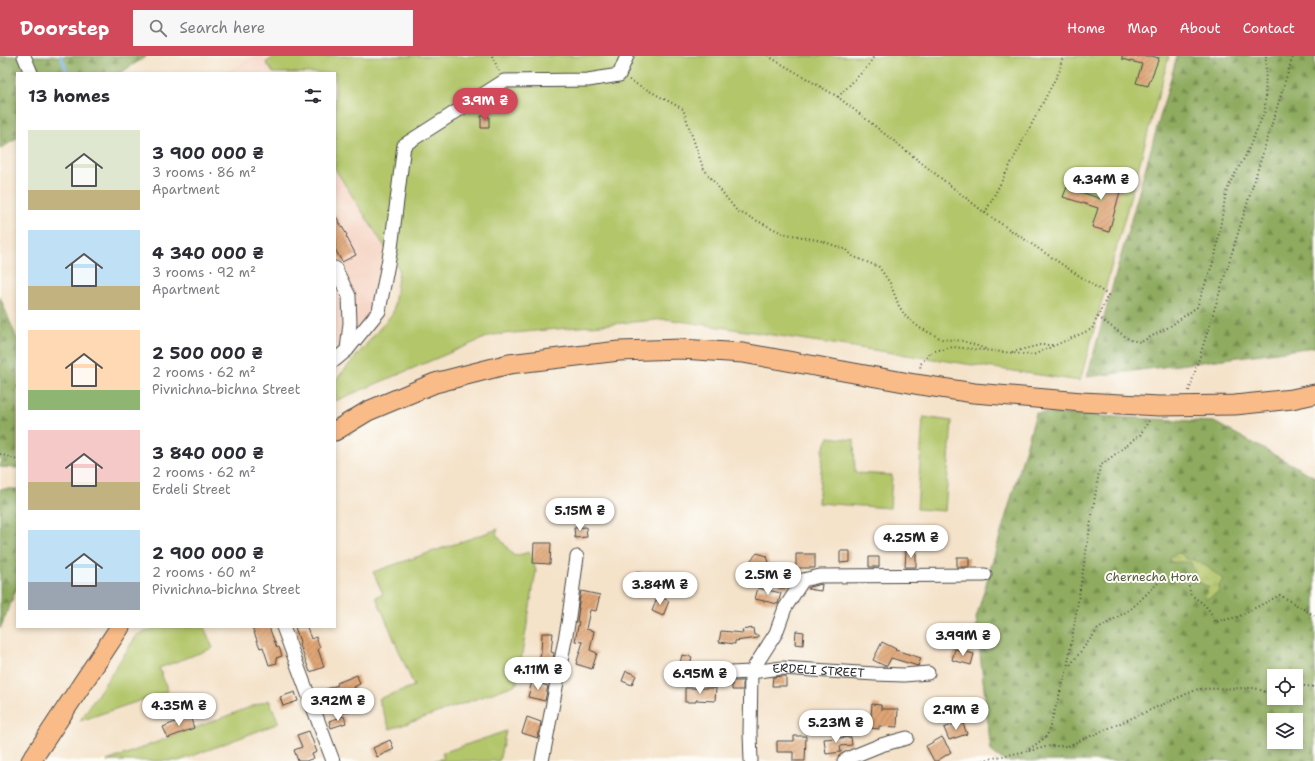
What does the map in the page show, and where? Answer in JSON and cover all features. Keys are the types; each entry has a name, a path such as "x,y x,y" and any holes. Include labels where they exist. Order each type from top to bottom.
{"highway":[{"path":"336,429 368,411 436,383 509,364 619,350 681,349 743,353 974,393 1082,402 1159,406 1235,405 1292,399 1315,394"},
{"path":"31,761 119,628"}],"street":[{"path":"24,56 31,72"},
{"path":"336,359 347,350 379,311 391,248 404,145 504,81 588,80 619,75 627,56"},
{"path":"336,270 349,296 350,323 347,350"},
{"path":"542,761 568,624 577,557"},
{"path":"751,761 751,672 778,628 785,608 803,580 820,576 986,575"},
{"path":"283,628 333,761"},
{"name":"ERDELI STREET","path":"710,674 751,672 782,668 904,675 928,673"},
{"path":"844,761 881,745 906,738"}],"path":[{"path":"492,56 504,81"},
{"path":"768,56 838,97 985,213 1108,295 1092,329 1033,355 952,347 930,352 920,365 922,384"},
{"path":"838,97 868,66 874,56"},
{"path":"985,213 1060,70 1061,62 1064,56"},
{"path":"1098,317 1130,340 1141,342 1169,327 1198,307 1215,257 1226,193 1231,181 1246,157 1265,111 1266,56"},
{"path":"1185,406 1293,56"},
{"path":"619,75 683,109 703,168 737,211 782,233 822,241 847,250 852,256 879,268 890,283 899,306 906,317 920,328 942,339 963,341 988,350 1009,353 1040,345 1057,345"},
{"path":"1027,751 1047,736 1067,669 1100,466 1140,436 1159,406"},
{"path":"0,454 16,460"},
{"path":"1067,669 1098,629 1132,608 1161,580 1188,583 1191,595 1202,602 1212,613 1215,622 1238,617 1280,595 1315,616"},
{"path":"1303,686 1315,688"},
{"path":"979,761 1050,746 1068,746 1198,689 1255,688 1267,692"},
{"path":"998,757 1002,761"}],"shaded area":[{"path":"253,56 263,56 272,72 227,72"},
{"path":"336,171 390,255 379,311 336,359"}],"green space":[{"path":"0,56 147,56 122,72 16,72 16,139 0,149"},
{"path":"276,56 1169,56 1080,381 666,319 492,335 336,401 336,380 393,313 399,269 336,171 336,72 272,72 266,62"},
{"path":"1177,56 1315,56 1315,347 1087,377"},
{"path":"0,297 16,337 16,468 0,467"},
{"name":"Chernecha Hora","path":"1036,413 1214,422 1315,477 1315,761 1004,761 991,751 976,618"},
{"path":"923,417 952,421 945,511 917,509"},
{"path":"829,437 854,440 855,473 892,475 890,508 818,503 823,450"},
{"path":"0,489 16,489 16,590 0,629"},
{"path":"498,529 496,534 514,556 530,552 536,571 517,684 390,729 378,699 414,686 376,597 383,594 373,572"},
{"path":"1180,553 1186,559 1196,561 1206,566 1223,579 1219,586 1219,592 1206,599 1204,596 1209,587 1197,581 1191,562 1171,562 1170,557"},
{"path":"154,628 204,628 213,648 159,668 168,691 80,721 137,635"},
{"path":"269,700 279,723 179,761 107,761"},
{"path":"506,731 499,761 434,761 444,758 442,753"}],"building":[{"path":"1122,56 1152,56 1159,58 1148,86 1136,83 1142,64 1122,59"},
{"path":"481,116 489,116 489,128 481,128"},
{"path":"1115,169 1123,171 1120,183 1122,184 1109,232 1092,227 1098,208 1063,197 1067,187 1101,199 1107,179 1112,181"},
{"path":"336,217 347,235 346,236 356,255 342,262 336,251"},
{"path":"586,527 587,537 575,538 574,528"},
{"path":"534,543 551,543 550,564 533,563"},
{"path":"840,551 850,551 850,562 840,563"},
{"path":"906,551 916,551 916,567 905,567"},
{"path":"757,553 767,556 770,566 763,573 753,571 750,561"},
{"path":"796,554 815,554 815,568 796,568"},
{"path":"869,557 879,557 879,567 869,567"},
{"path":"957,557 969,557 969,567 957,567"},
{"path":"637,572 653,577 648,591 627,585 629,576 635,578"},
{"path":"779,578 791,578 791,584 788,588 779,588"},
{"path":"822,584 821,591 808,589 809,587"},
{"path":"758,588 781,593 778,604 755,599"},
{"path":"581,591 600,595 596,611 590,610 586,629 594,631 590,650 597,653 592,669 576,664 583,642 575,641 579,622 577,621"},
{"path":"658,596 669,601 663,616 652,611"},
{"path":"252,628 269,628 277,648 279,647 282,656 276,658 277,663 269,665 263,647 260,648"},
{"path":"295,628 307,628 311,639 316,637 324,667 310,672 299,643 300,642"},
{"path":"753,628 754,635 758,635 758,638 735,641 735,644 719,642 721,631 743,633 742,630"},
{"path":"796,631 804,632 803,645 795,644"},
{"path":"542,633 553,633 551,652 554,653 552,665 539,662"},
{"path":"882,642 896,649 895,650 921,658 918,666 891,658 887,666 885,666 873,660"},
{"path":"955,649 974,654 971,665 952,660"},
{"path":"682,655 692,657 690,665 680,663"},
{"path":"626,671 636,675 632,685 622,681"},
{"path":"357,675 360,684 354,687 362,706 342,714 337,700 323,704 318,692 338,685 337,683"},
{"path":"786,676 786,686 772,686 773,677"},
{"path":"532,681 548,686 545,701 528,697"},
{"path":"732,681 743,681 743,690 732,690"},
{"path":"685,688 716,688 715,701 696,700 696,702 685,702"},
{"path":"295,692 298,701 283,706 280,697"},
{"path":"872,704 881,705 881,709 898,709 897,727 879,726 879,729 870,728"},
{"path":"190,716 194,728 168,738 163,727"},
{"path":"344,716 346,723 331,728 329,721"},
{"path":"527,717 541,722 538,738 522,733"},
{"path":"962,721 967,734 949,740 944,728"},
{"path":"309,731 317,752 312,754 314,758 306,761 298,761 294,750 302,747 297,735"},
{"path":"794,736 806,736 805,761 793,761 793,752 777,752 777,741 794,741"},
{"path":"851,737 852,745 840,746 841,752 826,754 824,739"},
{"path":"942,737 951,752 937,761 934,761 926,746"},
{"path":"390,740 394,749 377,757 373,748"}],"waterway":[{"path":"61,56 67,72"}]}
